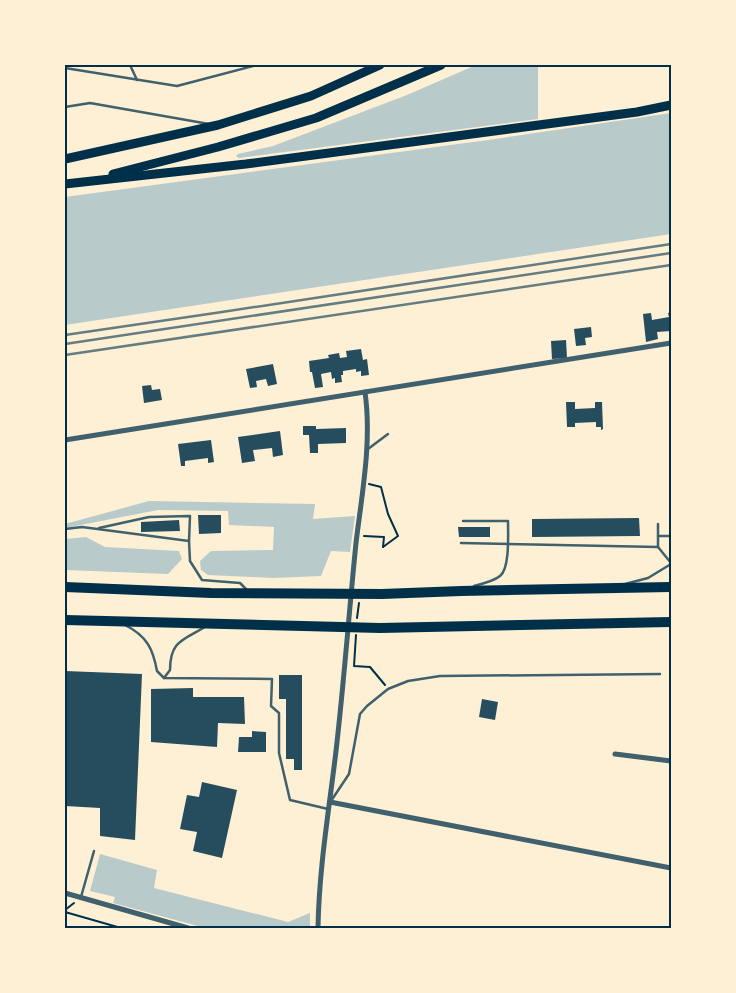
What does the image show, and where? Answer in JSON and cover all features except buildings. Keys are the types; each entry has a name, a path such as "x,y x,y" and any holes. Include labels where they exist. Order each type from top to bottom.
{"highway":[{"path":"65,587 251,594 382,594 671,587"},
{"path":"65,620 380,628 671,622"}],"main road":[{"path":"65,159 218,125 311,96 380,65"},
{"path":"82,182 218,147 316,118 441,65"},
{"path":"65,184 246,164 671,106"}],"street":[{"path":"65,440 671,343"},
{"path":"318,928 323,852 346,666 356,544 367,450 365,392"},
{"path":"615,754 671,761"},
{"path":"330,802 671,868"},
{"path":"65,892 188,928"}],"lane":[{"path":"130,65 137,80"},
{"path":"65,68 177,86 257,65"},
{"path":"65,107 90,103 218,125"},
{"path":"367,450 388,434"},
{"path":"97,529 149,517 190,516 190,561 202,580 240,583 251,594"},
{"path":"460,591 500,576 506,566 508,544 508,521 463,521"},
{"path":"599,590 648,578 671,564 658,547 658,524"},
{"path":"65,530 82,527 189,542"},
{"path":"658,536 671,536"},
{"path":"461,543 658,547"},
{"path":"117,622 134,629 147,643 154,653 156,671 164,678 272,679 271,706 279,713 279,753 290,800 329,809"},
{"path":"164,678 170,670 170,656 175,645 210,624"},
{"path":"330,802 349,774 360,714 388,689 408,680 440,676 660,674"},
{"path":"81,897 94,850"}],"path":[{"path":"363,482 381,487 388,514 398,536 383,547 384,537 364,536"},
{"path":"354,666 370,667 388,689"},
{"path":"65,911 81,897"},
{"path":"65,911 121,928"}],"shaded area":[{"path":"476,65 538,65 538,119 239,158 236,156 273,146 407,95"},
{"path":"671,113 671,234 65,325 65,197 488,140"},
{"path":"149,501 315,504 313,519 355,516 350,552 331,551 321,576 273,578 208,575 201,570 200,561 211,551 273,550 274,527 229,525 228,511 158,510 65,528 65,524"},
{"path":"86,537 105,547 179,551 182,559 168,574 65,570 65,539"},
{"path":"100,854 157,870 154,888 288,922 310,913 310,928 205,928 113,903 115,897 90,891"}],"railway":[{"path":"65,335 671,244"},
{"path":"65,344 671,253"},
{"path":"65,355 671,265"}]}
